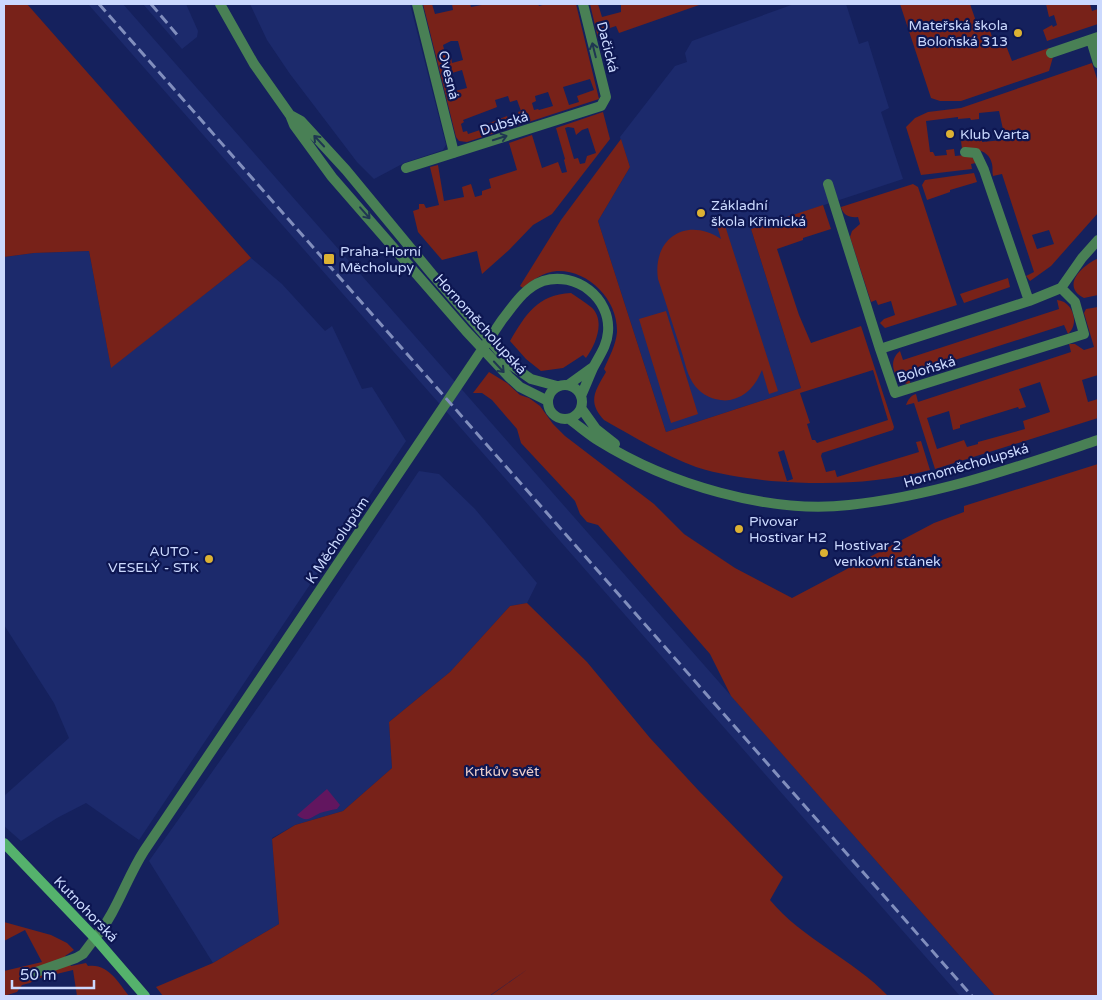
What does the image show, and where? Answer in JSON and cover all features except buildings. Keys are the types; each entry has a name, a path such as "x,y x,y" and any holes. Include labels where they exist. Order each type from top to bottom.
{"main road":[{"name":"Kutnohorská","path":"4,843 95,938 145,996"}],"street":[{"name":"Hornoměcholupská","path":"220,4 254,64 290,115 294,125 332,177 466,331 520,387 548,402 550,411 554,415 569,419 599,441 636,461 678,479 738,497 768,503 826,506 848,505 932,491 1098,440"},
{"name":"Ovesná","path":"417,4 454,153"},
{"name":"Dačická","path":"583,4 606,97"},
{"path":"1051,53 1095,39 1098,63"},
{"name":"Dubská","path":"406,168 601,106 606,97"},
{"name":"Hornoměcholupská","path":"290,115 301,121 346,170 432,274 511,365 531,379 558,386 568,385"},
{"path":"965,152 976,153 984,170 1028,301"},
{"path":"828,184 880,349 1028,301 1061,288 1082,258 1098,240"},
{"name":"K Měcholupům","path":"25,976 76,958 83,954 95,938 111,916 131,871 502,320 518,299 534,286 544,281 556,279 576,282 594,293 601,302 608,323 605,345 582,396"},
{"name":"Boloňská","path":"880,349 895,393 1084,334 1075,302 1061,288"},
{"name":"K Měcholupům","path":"568,385 594,366"},
{"path":"568,385 576,389 582,396 581,408 576,415 569,419"},
{"path":"548,402 550,392 558,386"},
{"name":"Hornoměcholupská","path":"581,408 596,429 636,461"}],"shaded area":[{"path":"88,4 123,4 995,996 960,996"},
{"path":"143,4 186,4 198,31 197,37 182,49"},
{"path":"250,4 410,4 446,145 443,150 404,163 374,179 357,162 290,74 267,40"},
{"name":"Základní škola Křimická","path":"794,4 846,4 859,44 868,41 889,108 881,112 903,179 751,229 801,388 666,432 598,221 630,167 620,137 675,66 687,62 685,53 692,41"},
{"path":"89,251 111,367 251,258 282,284 325,331 332,326 362,389 372,387 406,441 139,840 86,803 57,818 21,841 4,826 4,796 69,738 54,703 4,625 4,257 34,253"},
{"path":"419,471 439,474 475,509 537,583 527,603 510,606 450,672 389,722 392,768 343,811 295,825 272,838 279,924 213,963 149,861 295,655"},
{"path":"327,789 340,805 337,809 320,813 308,819 303,819 297,815"}],"green space":[{"path":"4,4 27,4 251,258 111,368 89,251 34,253 4,257"},
{"path":"423,4 432,4 435,14 453,10 452,4 470,4 471,7 487,4 538,4 539,6 546,4 576,4 599,99 467,142 459,141 456,137","holes":["451,41 458,41 463,60 452,63 451,57 446,58 443,45","462,70 467,88 451,92 450,80 453,79 452,73","590,79 594,90 577,96 579,102 569,105 563,87","548,92 553,106 534,110 532,103 536,101 535,96","508,96 510,102 517,100 521,111 518,112 520,119 509,122 507,116 482,126 483,129 468,134 467,131 463,132 461,124 464,122 463,120 497,107 495,100"]},
{"path":"590,4 598,4 602,17 621,12 621,4 702,4 619,33 616,26 604,30 607,37 602,39 598,38"},
{"path":"900,4 970,4 978,27 988,24 992,37 988,38 991,48 1005,43 1012,61 1049,48 1053,57 1049,71 961,101 940,101 931,98"},
{"path":"1046,4 1090,4 1092,11 1098,9 1098,24 1047,41 1043,30 1052,25 1053,27 1057,25 1054,15 1049,17"},
{"path":"1092,63 1098,82 1098,213 1051,266 1030,281 1026,276 1034,272 1002,174 993,176 990,159 984,152 976,149 962,149 961,141 1003,140 1002,135 1004,134 999,111 979,113 979,119 958,119 958,117 926,121 930,152 933,152 935,156 947,155 946,150 954,149 955,156 970,156 976,163 971,164 972,169 921,175 906,127 915,118 928,112 961,108","holes":["1049,230 1054,244 1037,249 1032,235"]},
{"path":"603,112 610,139 552,214 533,225 482,274 477,251 442,260 418,232 413,211 419,209 419,204 424,204 426,208 439,205 430,167 438,165 444,201 464,197 462,187 471,184 475,197 482,195 482,191 491,188 489,179 517,170 509,143 532,135 542,168 558,162 562,173 567,172 556,128","holes":["565,128 574,128 576,135 588,128 596,153 587,156 585,163 580,164 578,158 574,159"]},
{"path":"621,139 630,167 598,221 666,432 801,388 751,229 823,205 831,229 777,249 799,315 811,343 861,326 894,427 893,430 822,453 821,456 826,472 835,470 837,477 919,452 916,442 921,441 930,470 871,481 831,483 771,481 743,477 696,467 672,457 604,420 596,408 594,396 606,372 604,369 614,346 617,332 613,309 607,298 590,281 569,272 557,271 547,273 534,279 523,288 520,286 561,220","holes":["873,370 888,420 817,443 815,440 812,440 807,424 810,423 800,393","784,450 793,479 787,481 778,452"]},
{"path":"974,173 977,182 950,190 950,192 927,200 922,185 925,180"},
{"path":"913,184 918,187 957,305 885,328 880,323 884,319 895,315 891,301 878,305 876,300 871,302 850,237 852,231 860,224 858,217 847,215 841,207"},
{"path":"722,216 778,391 769,394 762,370 746,393 730,400 715,399 706,395 698,390 690,378 658,279 660,253 674,235 684,231 696,230 708,232 721,239 715,219"},
{"path":"1097,259 1098,295 1084,298 1074,288 1076,276"},
{"path":"1008,278 1010,287 964,303 960,294"},
{"path":"571,293 596,312 599,325 596,339 586,358 583,355 563,368 541,371 526,359 510,341 527,314 541,302 559,295"},
{"path":"1057,300 1067,304 1073,314 1074,325 1068,334 1064,325 908,375 911,385 901,380 894,371 894,361 900,351 903,360 1059,309"},
{"path":"1098,307 1098,375 1082,380 1088,402 1098,399 1098,418 935,469 914,403 906,405 908,400 916,394 918,402 1071,352 1069,344 1075,344 1084,350 1094,347 1084,313 1086,309","holes":["1040,382 1050,412 1023,421 1025,429 978,442 978,444 967,447 964,440 937,449 927,418 949,411 953,430 960,428 960,425 1018,407 1019,409 1026,407 1019,389"]},
{"path":"666,311 698,414 671,423 639,319"},
{"path":"489,372 507,383 520,395 529,398 540,406 553,424 565,436 654,504 684,534 735,568 792,598 934,523 964,512 964,506 1098,464 1098,996 995,996 731,696 710,654 598,525 587,522 580,514 575,501 521,443 517,429 492,400 482,393 473,393"},
{"name":"Krtkův svět","path":"527,603 587,662 650,738 783,877 770,900 797,926 859,971 888,996 490,996 528,969 489,996 163,996 156,987 213,963 279,924 272,839 295,825 343,811 392,768 389,722 450,672 510,606"},
{"path":"4,922 51,935 67,943 74,950 65,956 71,966 86,963 88,966 101,967 107,970 129,996 77,996 73,970 36,979 22,985 17,992 4,996 4,971 42,962 25,930 4,941"}],"railway":[{"path":"99,4 972,996"},
{"path":"151,4 179,37"}],"place":[{"name":"Mateřská škola Boloňská 313","path":"1018,33"},
{"name":"Klub Varta","path":"950,134"},
{"name":"Základní škola Křimická","path":"701,213"},
{"name":"Praha-Horní Měcholupy","path":"329,259"},
{"name":"Pivovar Hostivar H2","path":"739,529"},
{"name":"Hostivar 2 venkovní stánek","path":"824,553"},
{"name":"AUTO - VESELÝ - STK","path":"209,559"}]}
